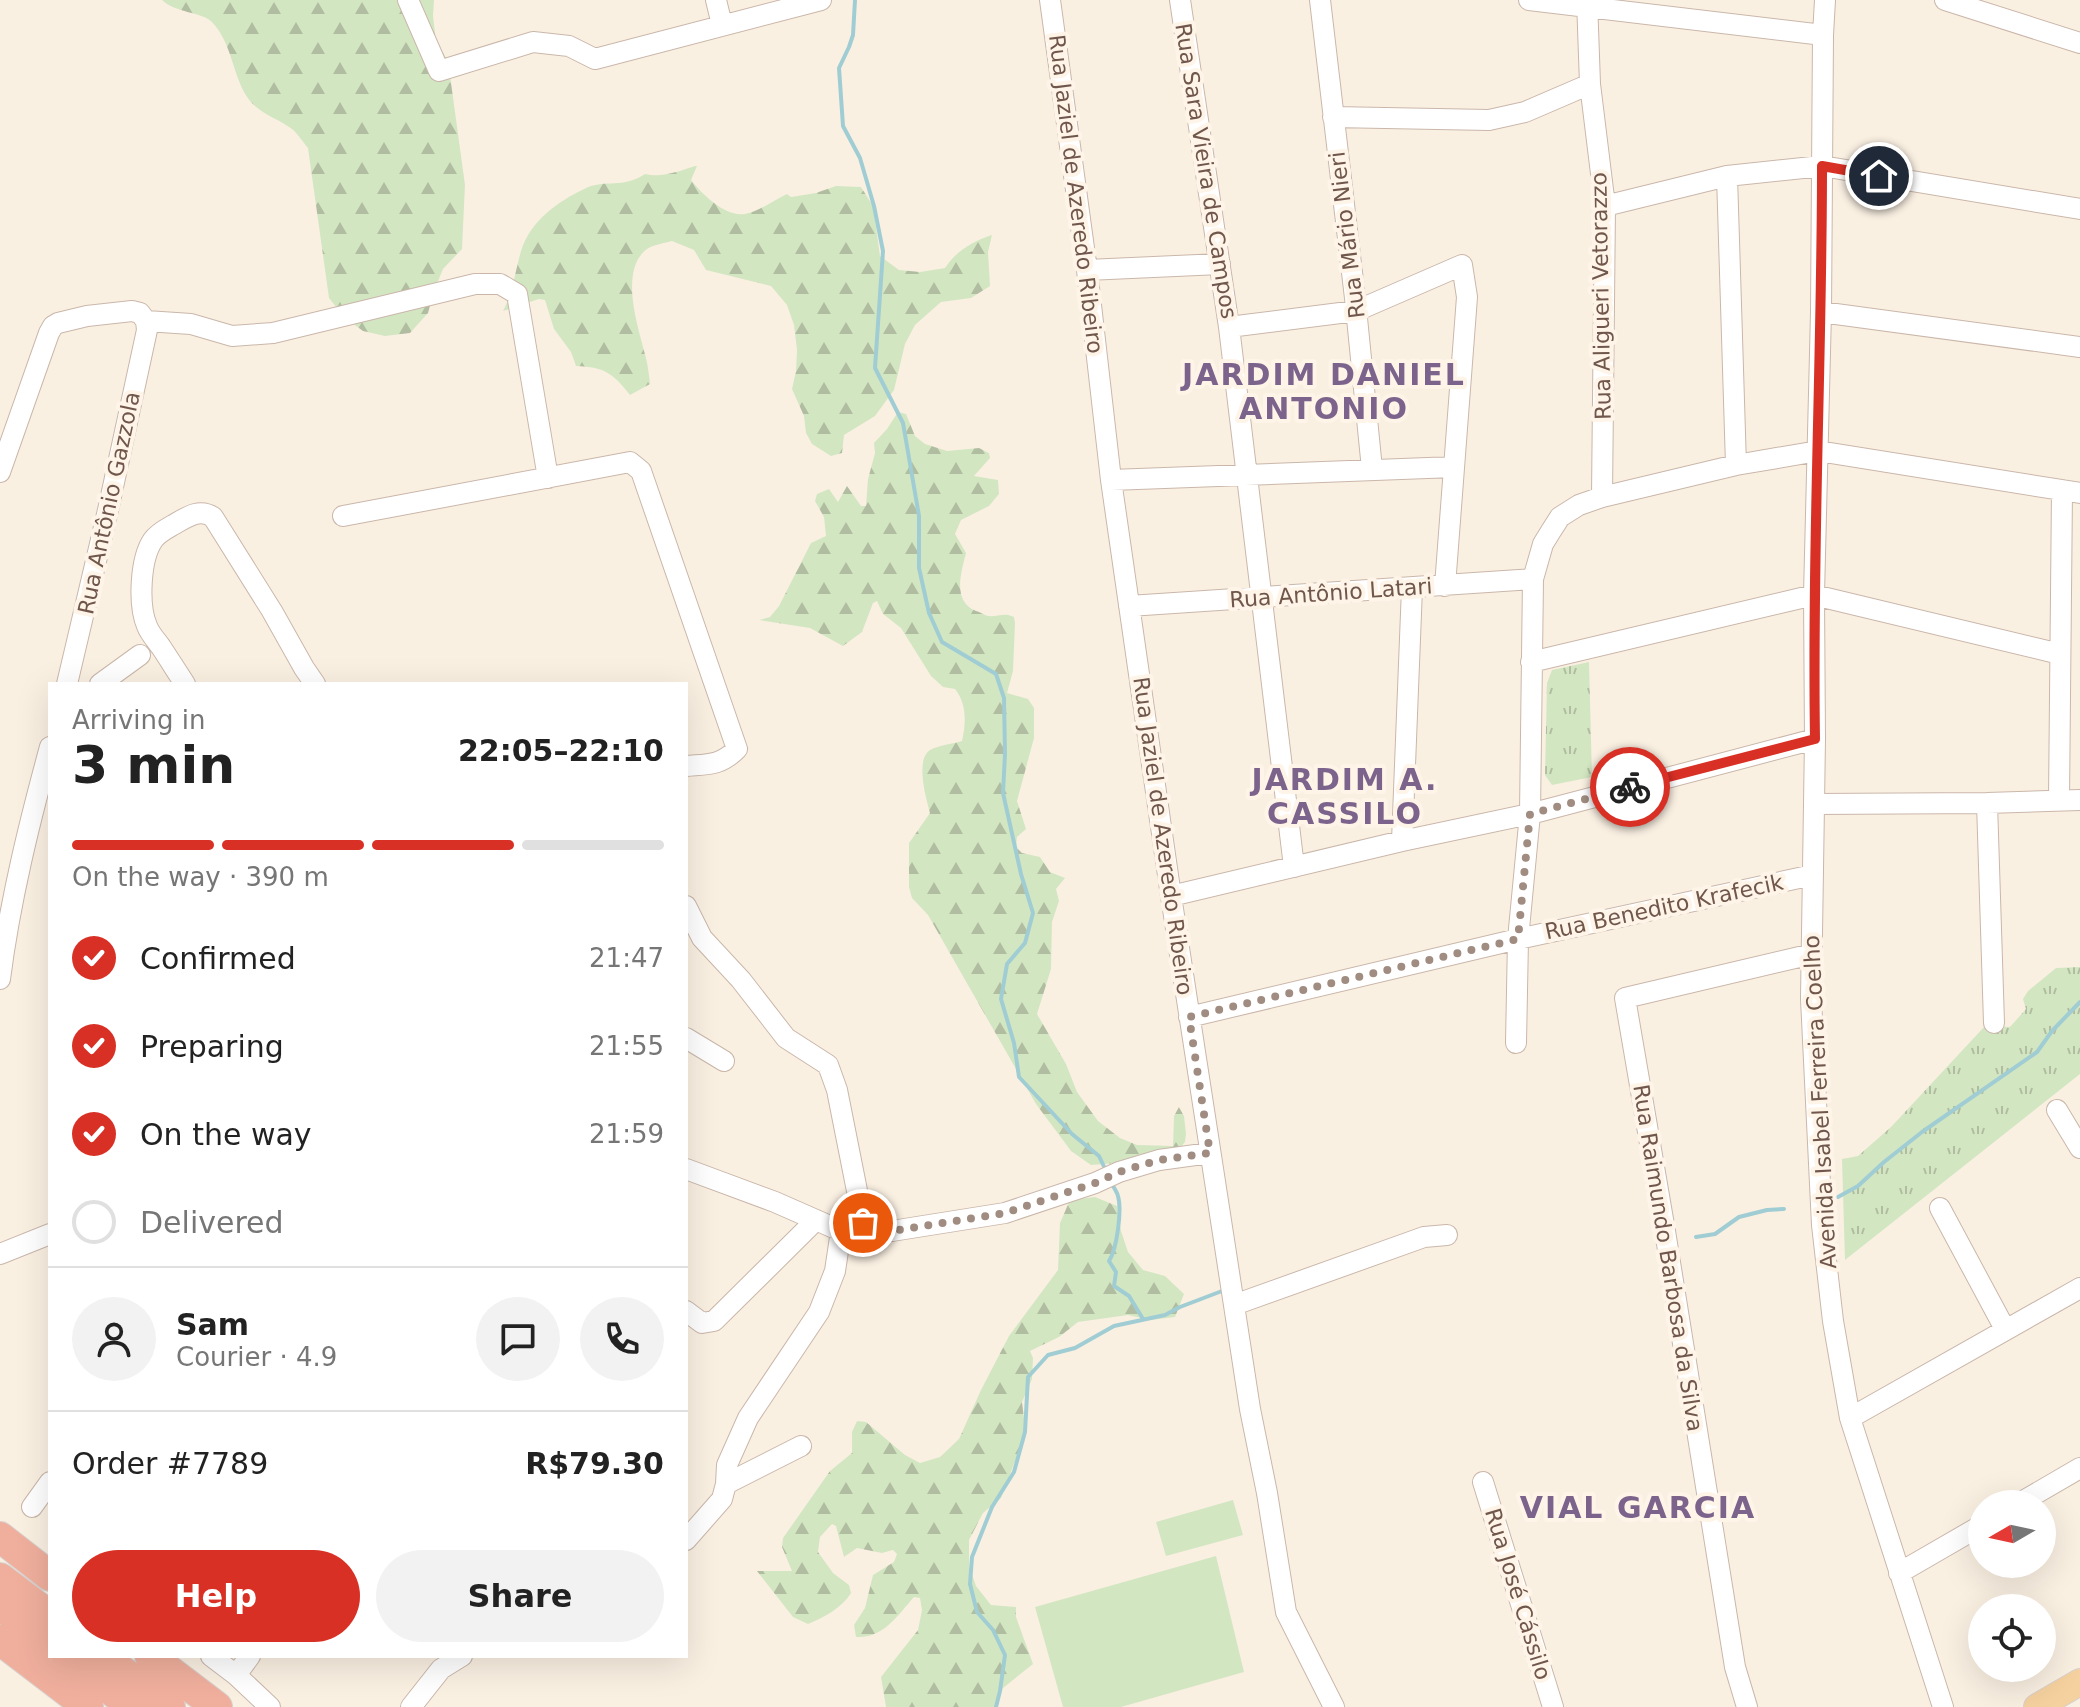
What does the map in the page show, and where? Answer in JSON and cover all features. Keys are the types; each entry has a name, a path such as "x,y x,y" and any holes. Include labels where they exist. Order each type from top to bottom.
{"highway":[{"path":"0,1537 48,1574"},
{"path":"0,1578 48,1614"},
{"path":"0,1605 48,1642"},
{"path":"0,1640 88,1707"},
{"path":"69,1658 133,1707"},
{"path":"105,1658 170,1707"},
{"path":"153,1658 217,1707"}],"main road":[{"path":"2037,1707 2080,1682"}],"street":[{"path":"408,0 439,71 533,42 569,46 595,59 821,0"},
{"path":"716,0 722,25"},
{"name":"Rua Jaziel de Azeredo Ribeiro","path":"1050,0 1087,270 1111,480 1250,1409 1286,1612 1334,1707"},
{"name":"Rua Sara Vieira de Campos","path":"1180,0 1229,327 1294,867"},
{"name":"Rua Mário Nieri","path":"1320,0 1372,469"},
{"path":"1529,0 1587,3 1823,35"},
{"name":"Avenida Isabel Ferreira Coelho","path":"1825,0 1814,595 1811,999 1822,1225 1833,1321 1850,1418 1943,1707"},
{"path":"1958,2 2080,43"},
{"name":"Rua Aligueri Vetorazzo","path":"1587,3 1590,84 1605,206 1602,497"},
{"path":"1333,117 1489,120 1525,112 1590,84"},
{"path":"1605,206 1727,176 1822,166 2080,209"},
{"path":"1727,176 1736,465"},
{"path":"1087,270 1220,264"},
{"path":"1229,327 1356,311 1462,265 1467,297 1445,586"},
{"path":"0,472 53,326 87,316 132,311 140,313 146,321 191,324 232,336 273,333 475,284 500,284 517,294 548,478"},
{"path":"1821,312 2080,347"},
{"name":"Rua Antônio Gazzola","path":"67,682 108,510 147,330 146,321"},
{"path":"1516,1043 1518,939 1530,814 1533,579 1543,544 1560,517 1579,505 1736,465 1818,451 2071,492 2060,654 2059,800"},
{"path":"343,516 630,462 641,471 737,749 727,759 688,766"},
{"path":"1111,480 1454,467"},
{"path":"184,682 145,622 142,586 152,541 187,517 205,512 213,517 314,682"},
{"name":"Rua Antônio Latari","path":"1129,606 1533,579"},
{"path":"1402,841 1412,588"},
{"path":"1531,662 1814,595 2060,654"},
{"path":"140,655 150,631"},
{"path":"103,682 140,655 162,649"},
{"path":"1171,896 1530,814 1815,739"},
{"path":"0,979 22,857 48,755"},
{"path":"1814,804 2080,800"},
{"path":"1987,803 1994,1023"},
{"name":"Rua Benedito Krafecik","path":"1189,1017 1518,939 1813,875"},
{"path":"688,910 702,938 741,980 786,1038 828,1065 837,1090 865,1231"},
{"name":"Rua Raimundo Barbosa da Silva","path":"1747,1707 1735,1667 1625,998 1812,954"},
{"path":"688,1039 724,1061"},
{"path":"2057,1110 2080,1148"},
{"path":"688,1170 841,1231 892,1231 1005,1213 1159,1160 1210,1153"},
{"path":"1940,1208 2005,1329"},
{"path":"688,1312 702,1323 714,1321 816,1220"},
{"path":"688,1538 722,1499 727,1465 748,1418 819,1312 835,1271 841,1231"},
{"path":"0,1254 48,1235"},
{"path":"1234,1305 1424,1237 1447,1235"},
{"path":"1850,1418 2080,1288"},
{"path":"726,1484 801,1446"},
{"path":"2042,1490 2080,1468"},
{"name":"Rua José Cássilo","path":"1483,1482 1553,1707"},
{"path":"32,1507 48,1485"},
{"path":"1899,1573 1968,1533"},
{"path":"214,1658 270,1707"},
{"path":"236,1675 249,1658"},
{"path":"411,1707 441,1669 459,1658"}],"green space":[{"path":"162,0 434,0 436,41 448,61 465,185 462,249 443,269 428,313 410,333 385,336 363,331 344,317 329,298 308,148 292,129 250,101 225,41 212,22 174,8"},
{"path":"697,166 691,180 696,186 715,203 737,214 755,211 787,194 791,197 836,186 861,187 873,206 880,256 899,270 920,272 945,268 966,247 992,235 988,252 990,286 971,298 941,302 915,325 905,344 894,390 875,416 844,435 842,453 831,456 812,444 806,433 804,416 792,389 797,350 794,325 787,305 771,286 706,270 694,250 672,241 647,249 638,259 632,286 633,301 650,384 630,395 607,373 576,366 571,352 554,329 545,300 539,299 503,311 525,240 538,221 555,206 593,185 629,181 645,174 671,173"},
{"path":"898,412 906,414 915,436 925,444 947,451 979,448 989,453 990,458 974,476 998,480 999,494 989,506 961,520 955,534 966,553 960,586 964,601 986,616 1014,617 1013,671 1007,693 1028,699 1034,708 1034,738 1017,801 1026,829 1017,837 1016,847 1022,853 1040,857 1050,872 1065,878 1056,889 1059,901 1052,922 1051,969 1037,1014 1066,1064 1077,1092 1098,1121 1120,1138 1137,1145 1173,1146 1174,1116 1179,1107 1184,1116 1186,1134 1185,1142 1179,1149 1129,1162 1091,1165 1071,1151 1036,1104 928,915 912,898 909,843 930,813 923,780 923,762 930,750 962,741 964,714 962,701 955,689 943,687 931,676 901,628 883,614 877,601 873,603 862,632 843,646 810,628 759,620 770,617 779,606 811,543 826,536 824,517 815,501 817,494 829,489 838,502 847,486 861,506 866,506 874,443"},
{"path":"1589,662 1592,777 1552,785 1545,775 1547,683 1552,670"},
{"path":"2080,967 2080,1074 1845,1260 1842,1159 1858,1156 1891,1127 1985,1026 2010,1027 2026,1009 2023,999 2028,991 2056,968"},
{"path":"1095,1197 1117,1206 1128,1252 1143,1270 1165,1276 1184,1294 1175,1317 1150,1320 1128,1315 1078,1322 1059,1337 1030,1351 1033,1358 1032,1379 1022,1402 1025,1427 1020,1448 1001,1498 983,1513 969,1540 969,1566 976,1586 991,1605 1016,1607 1016,1617 1033,1664 1003,1688 995,1707 886,1707 881,1677 918,1630 922,1610 920,1598 914,1597 896,1618 874,1634 856,1637 854,1625 865,1608 873,1575 894,1562 897,1554 893,1550 882,1553 857,1548 844,1557 836,1526 832,1524 820,1537 818,1552 833,1573 849,1585 851,1593 826,1616 808,1624 793,1617 757,1571 792,1571 782,1547 783,1538 830,1471 852,1453 852,1432 857,1421 866,1422 905,1455 920,1463 940,1457 959,1439 1009,1336 1058,1270 1060,1223 1070,1200"},
{"path":"1233,1500 1243,1535 1166,1556 1156,1522"},
{"path":"1216,1556 1244,1672 1121,1707 1063,1707 1035,1607"}],"waterway":[{"path":"855,0 853,35 839,68 843,126 860,158 883,251 875,368 903,423 919,516 919,568 929,613 942,642 996,674 1004,698 1003,793 1033,913 1025,943 1007,964 1001,999 1014,1043 1019,1077 1072,1134 1099,1156 1107,1173"},
{"path":"1838,1197 1858,1186 1922,1132 2037,1052 2080,1002"},
{"path":"1112,1184 1118,1196 1119,1210 1116,1239 1109,1261 1116,1272 1114,1286 1129,1296 1143,1319"},
{"path":"1696,1237 1715,1234 1739,1217 1784,1209"},
{"path":"996,1707 1005,1655 993,1630 977,1612 970,1584 972,1557 992,1507 1014,1472 1025,1432 1028,1377 1048,1355 1075,1348 1114,1326 1165,1315 1222,1291"}],"way so far":[{"path":"863,1223 865,1231 892,1231 1005,1213 1159,1160 1210,1153 1189,1017 1518,939 1530,814 1630,787"}],"district":[{"name":"JARDIM DANIEL ANTONIO","path":"1324,391"},
{"name":"JARDIM A. CASSILO","path":"1345,796"},
{"name":"VIAL GARCIA","path":"1638,1507"}],"route":[{"path":"1630,787 1815,739 1814,595 1822,166 1879,176"}]}
